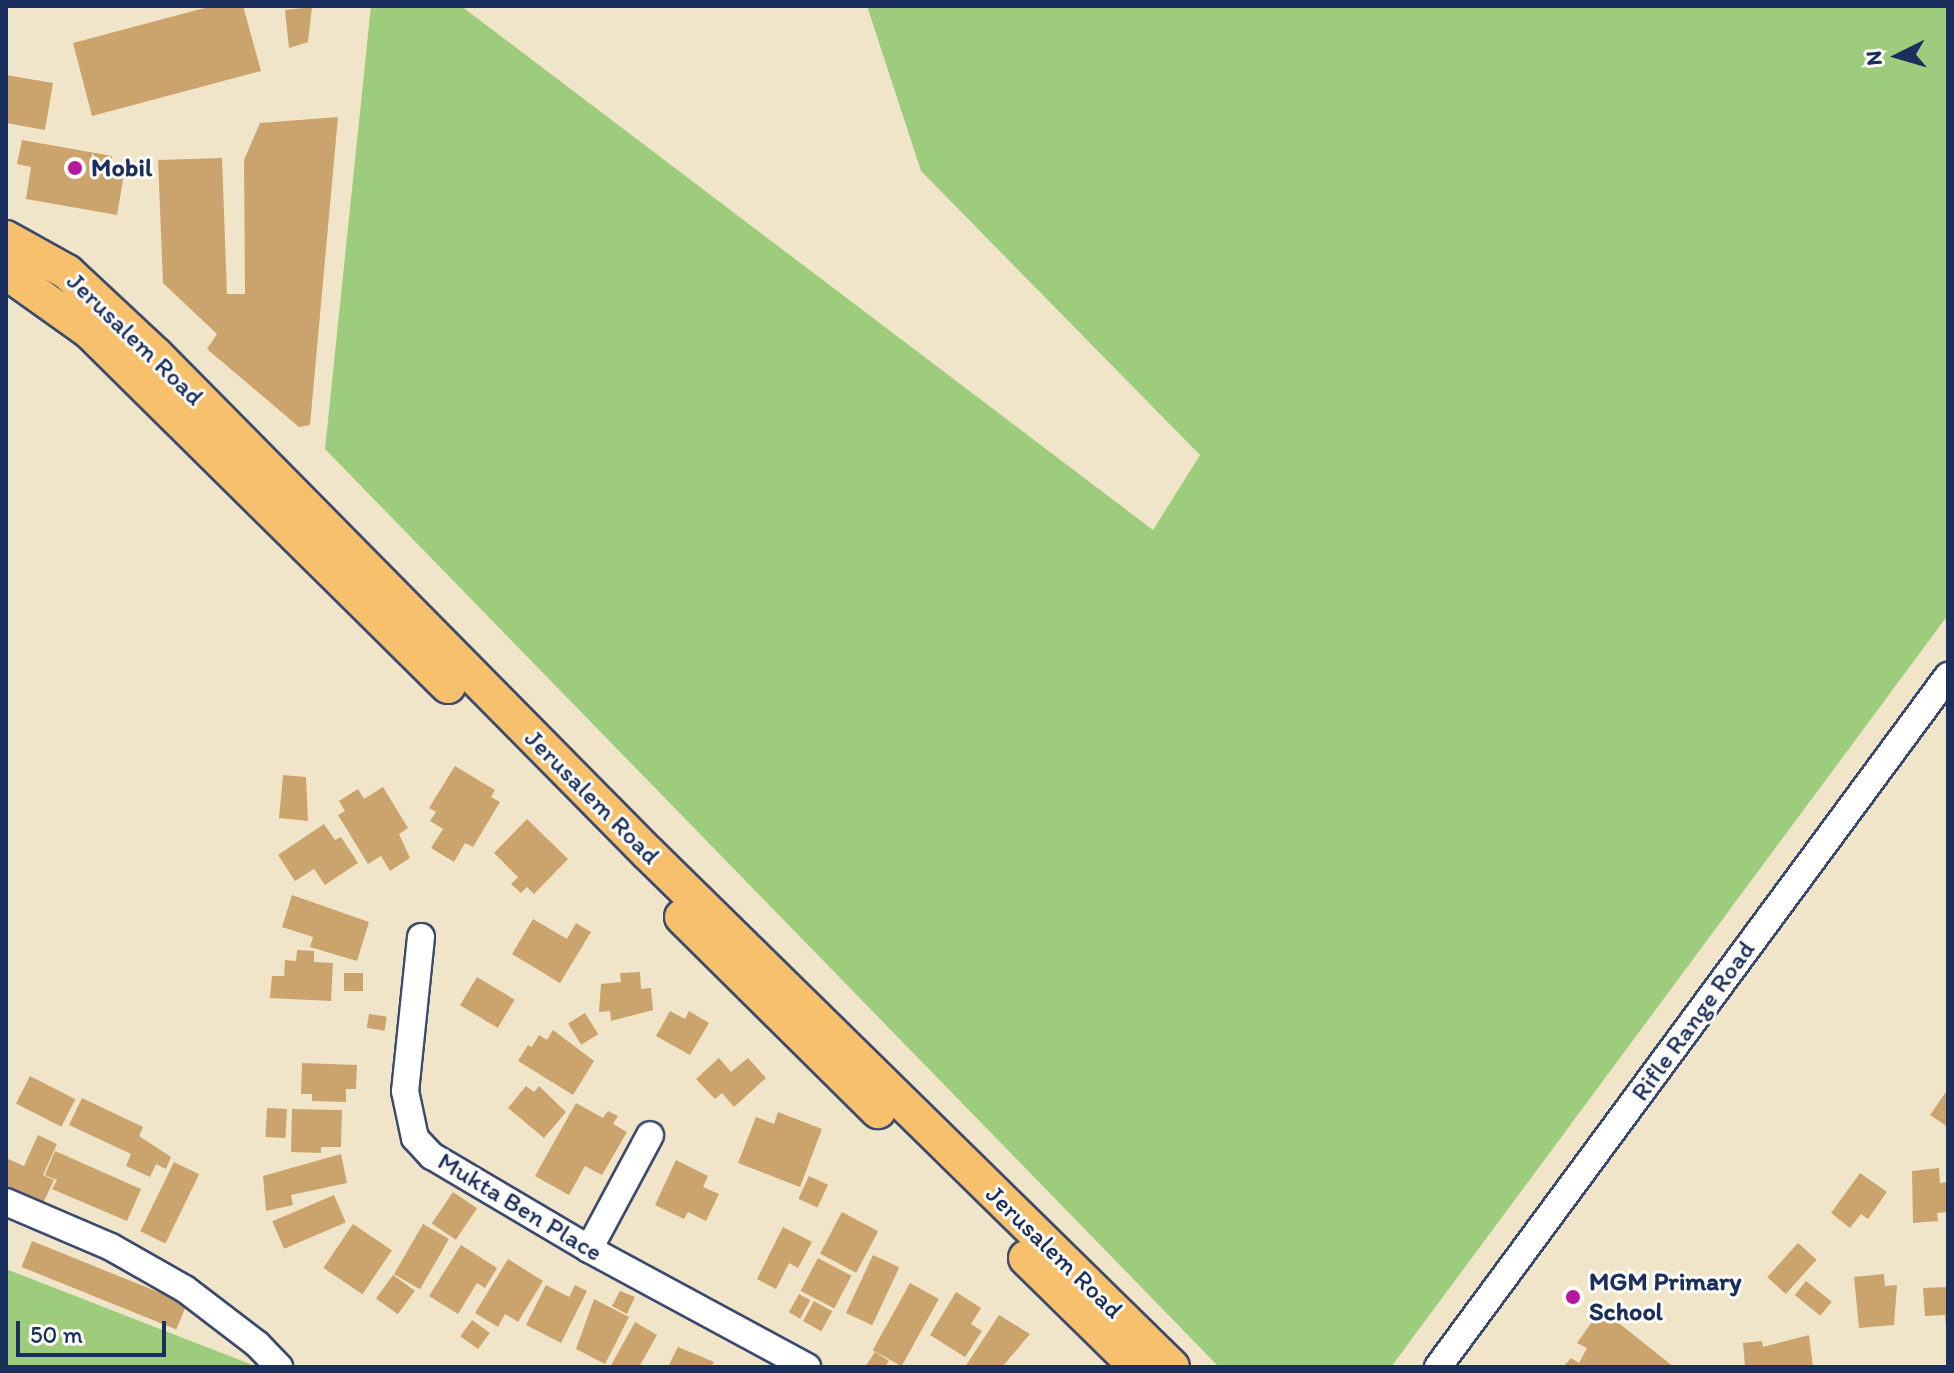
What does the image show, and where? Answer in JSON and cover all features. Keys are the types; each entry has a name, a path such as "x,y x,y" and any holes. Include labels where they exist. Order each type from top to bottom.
{"main road":[{"name":"Jerusalem Road","path":"6,238 67,272 155,354 648,853 1172,1367"},
{"name":"Jerusalem Road","path":"6,272 89,331 1137,1367"}],"street":[{"name":"Rifle Range Road","path":"1438,1367 1948,676"},
{"name":"Mukta Ben Place","path":"421,937 405,1091 415,1138 432,1156 589,1249 807,1367"},
{"path":"589,1249 650,1135"},
{"path":"6,1202 111,1247 185,1289 257,1344 279,1367"}],"green space":[{"path":"371,6 461,6 1153,530 1200,455 921,171 867,6 1948,6 1948,615 1391,1367 1219,1367 325,449"},
{"path":"6,1269 250,1364 249,1367 6,1367"}],"building":[{"path":"212,6 243,6 261,71 92,116 73,43"},
{"path":"312,7 308,42 289,48 285,10"},
{"path":"6,75 53,83 45,130 6,123"},
{"path":"338,117 310,425 299,427 207,349 217,334 163,283 158,160 222,158 227,294 245,294 244,160 260,123"},
{"path":"22,140 112,156 110,172 124,174 117,215 26,199 31,167 17,164"},
{"path":"455,766 495,790 491,797 500,802 473,847 465,843 454,862 431,848 443,829 430,821 436,812 429,808"},
{"path":"283,775 306,777 308,821 279,818"},
{"path":"383,787 408,828 399,834 410,858 390,871 381,856 368,864 338,815 345,811 339,801 358,789 364,799"},
{"path":"527,819 568,859 534,894 527,887 521,893 511,884 518,877 494,853"},
{"path":"324,824 335,840 341,837 358,863 325,885 314,869 295,881 278,855"},
{"path":"292,895 369,922 357,961 310,947 313,937 282,927"},
{"path":"533,919 567,939 576,923 591,932 560,983 512,954"},
{"path":"297,950 314,951 314,962 333,963 331,1001 270,998 272,976 284,976 285,960 296,961"},
{"path":"640,972 641,989 651,988 653,1010 611,1021 610,1011 599,1012 601,984 621,982 620,973"},
{"path":"344,973 363,973 363,991 344,991"},
{"path":"477,977 515,1000 498,1028 460,1005"},
{"path":"670,1011 685,1019 689,1011 709,1023 690,1055 656,1036"},
{"path":"585,1013 598,1034 581,1045 568,1024"},
{"path":"369,1014 387,1017 385,1031 367,1028"},
{"path":"553,1030 594,1061 573,1095 518,1061 539,1035 547,1040"},
{"path":"719,1058 731,1072 748,1058 766,1078 734,1107 722,1093 715,1099 696,1079"},
{"path":"302,1063 357,1065 356,1089 346,1089 346,1102 312,1101 312,1094 301,1094"},
{"path":"30,1076 75,1099 61,1127 16,1104"},
{"path":"526,1086 534,1092 539,1086 566,1112 544,1138 508,1108"},
{"path":"1948,1089 1948,1127 1930,1115"},
{"path":"82,1098 143,1127 139,1136 171,1157 166,1169 156,1164 150,1177 126,1166 131,1154 69,1125"},
{"path":"576,1103 603,1118 608,1111 618,1116 613,1124 627,1132 602,1175 585,1166 569,1195 535,1176"},
{"path":"267,1108 287,1109 285,1138 265,1137"},
{"path":"292,1109 342,1110 341,1147 321,1147 321,1153 291,1152"},
{"path":"778,1112 822,1129 800,1187 738,1163 756,1117 774,1124"},
{"path":"38,1135 57,1144 43,1175 54,1180 43,1203 6,1186 6,1158 24,1166"},
{"path":"55,1151 141,1189 127,1221 52,1189 57,1180 45,1175"},
{"path":"341,1154 347,1183 291,1195 293,1205 266,1211 263,1176"},
{"path":"676,1160 708,1176 703,1187 719,1194 706,1221 688,1212 684,1219 655,1205"},
{"path":"174,1162 199,1174 165,1243 140,1231"},
{"path":"1939,1168 1940,1183 1948,1182 1947,1212 1937,1213 1938,1221 1913,1223 1912,1171"},
{"path":"1860,1173 1887,1192 1868,1219 1861,1214 1850,1228 1831,1213"},
{"path":"809,1176 828,1185 817,1208 798,1199"},
{"path":"453,1192 477,1208 456,1240 432,1224"},
{"path":"334,1195 346,1223 284,1249 272,1221"},
{"path":"842,1212 878,1231 856,1273 820,1253"},
{"path":"353,1224 392,1250 362,1294 323,1268"},
{"path":"423,1224 449,1239 420,1289 394,1274"},
{"path":"783,1227 812,1242 798,1268 789,1263 776,1289 757,1279"},
{"path":"32,1241 187,1304 176,1330 22,1267"},
{"path":"1798,1243 1817,1260 1786,1294 1767,1277"},
{"path":"461,1245 497,1268 485,1288 477,1283 458,1314 429,1296"},
{"path":"873,1255 899,1267 872,1325 846,1313"},
{"path":"818,1258 852,1276 834,1309 801,1291"},
{"path":"508,1259 543,1281 518,1322 505,1314 498,1327 475,1313"},
{"path":"1884,1274 1885,1286 1897,1285 1894,1325 1859,1328 1854,1277"},
{"path":"393,1275 415,1291 398,1314 376,1298"},
{"path":"1806,1281 1832,1302 1820,1316 1795,1295"},
{"path":"910,1283 939,1299 902,1366 873,1350"},
{"path":"546,1285 569,1297 575,1285 587,1291 561,1343 526,1325"},
{"path":"1948,1287 1946,1328 1945,1315 1925,1316 1923,1288"},
{"path":"620,1291 635,1297 627,1314 612,1306"},
{"path":"956,1292 981,1308 971,1324 982,1331 965,1357 930,1335"},
{"path":"799,1294 810,1300 800,1319 789,1312"},
{"path":"594,1299 629,1317 605,1364 576,1349"},
{"path":"814,1301 832,1311 821,1331 803,1321"},
{"path":"1601,1309 1674,1367 1563,1367 1571,1358 1579,1363 1587,1348 1577,1343"},
{"path":"999,1315 1030,1334 1002,1367 965,1367"},
{"path":"472,1320 490,1333 478,1349 460,1336"},
{"path":"635,1322 657,1335 639,1367 610,1367"},
{"path":"1809,1335 1813,1367 1745,1367 1743,1343 1762,1341 1763,1347"},
{"path":"678,1347 714,1362 711,1367 668,1367"},
{"path":"875,1352 889,1361 885,1367 865,1367"}],"place":[{"name":"Mobil","path":"75,168"},
{"name":"MGM Primary School","path":"1573,1297"}]}
